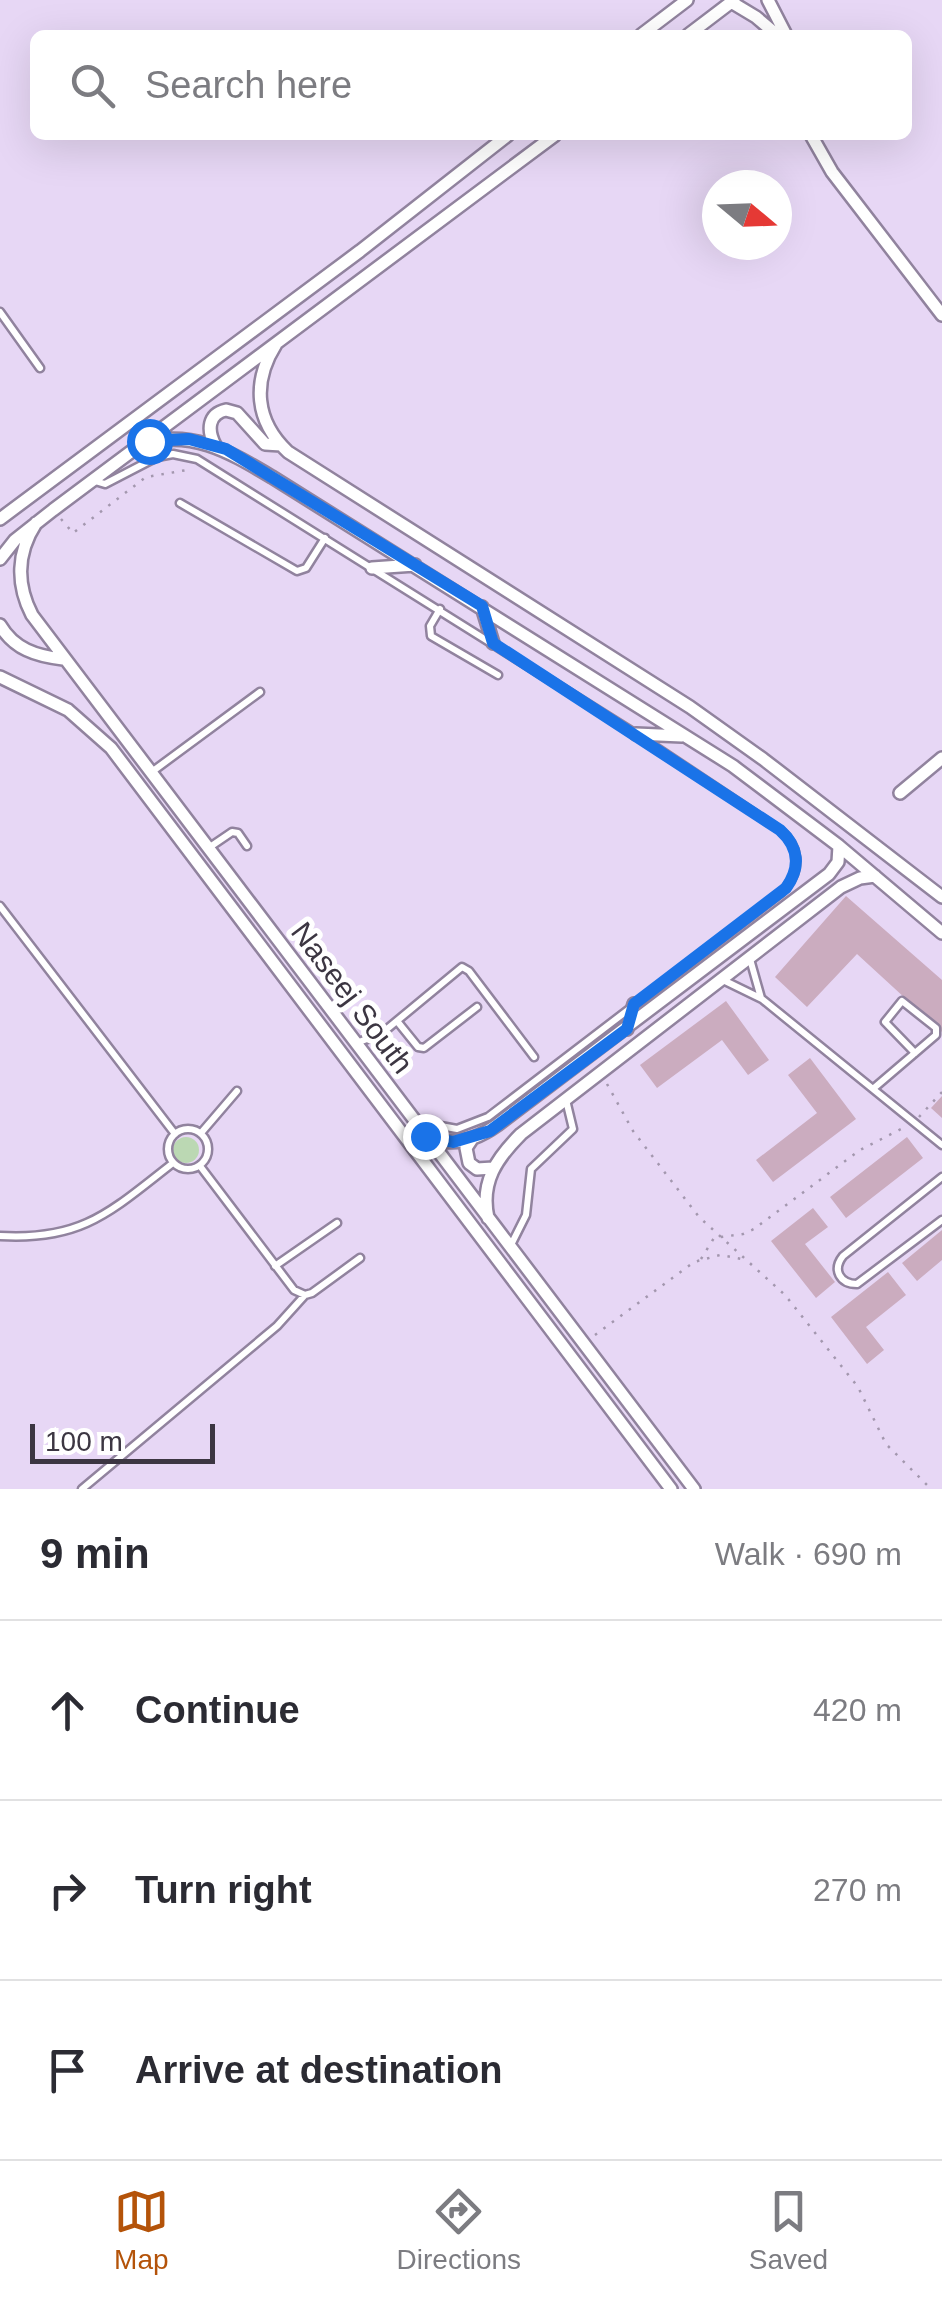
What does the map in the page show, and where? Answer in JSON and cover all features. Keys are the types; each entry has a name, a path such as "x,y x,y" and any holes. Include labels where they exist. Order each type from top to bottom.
{"street":[{"path":"647,30 687,0"},
{"path":"768,0 783,30"},
{"path":"695,30 733,1 771,30"},
{"path":"0,518 360,252 502,140"},
{"path":"0,559 16,540 53,510 549,140"},
{"path":"814,140 832,172 942,315"},
{"path":"360,252 374,272"},
{"path":"276,344 263,371 259,396 264,418 281,445 330,480 690,707 764,758 942,897"},
{"path":"214,444 210,424 216,414 226,410 237,413 265,444 281,445"},
{"path":"140,444 179,438 214,444 415,565 777,798 942,933"},
{"name":"Naseej South","path":"36,523 21,559 22,589 32,615 694,1489"},
{"path":"372,568 415,565"},
{"path":"482,606 493,643"},
{"path":"0,625 25,650 63,659"},
{"path":"0,676 68,710 111,748 671,1489"},
{"path":"636,734 684,736"},
{"path":"900,794 942,758"},
{"path":"425,1136 446,1142 472,1139 497,1126 835,868 839,846"},
{"path":"835,868 844,870 847,883"},
{"path":"490,1222 486,1195 492,1168 521,1134 847,883 874,876"},
{"path":"712,946 730,950"},
{"path":"627,1029 634,1004"},
{"path":"472,1139 466,1148 469,1163 477,1170 492,1168"}],"lane":[{"path":"0,312 40,368"},
{"path":"94,480 105,484 157,457 188,456 636,734 780,830 794,846 796,868 786,888 480,1122 448,1129 415,1121"},
{"path":"180,503 297,571 310,564 325,538"},
{"path":"440,609 430,626 431,636 498,675"},
{"path":"149,774 260,692"},
{"path":"207,849 232,832 238,833 247,846"},
{"path":"0,906 175,1134"},
{"path":"750,959 762,999"},
{"path":"355,1043 374,1038 456,971 465,968 534,1057"},
{"path":"722,980 762,999 942,1146"},
{"path":"874,1088 915,1053 936,1035 936,1028 902,1001 885,1022 915,1053"},
{"path":"398,1021 416,1046 424,1048 477,1007"},
{"path":"200,1133 237,1091"},
{"path":"510,1248 526,1215 530,1170 574,1129 566,1100"},
{"path":"190,1129 200,1133 208,1150 200,1166 183,1169 173,1163 168,1148 175,1134 190,1129"},
{"path":"0,1236 45,1236 83,1226 117,1206 173,1163"},
{"path":"200,1166 274,1266 294,1290 305,1295"},
{"path":"942,1177 843,1256 838,1262 839,1276 843,1282 857,1284 942,1220"},
{"path":"274,1266 336,1222"},
{"path":"82,1489 268,1334 305,1295 360,1258"}],"path":[{"path":"53,510 73,533 146,477 187,470 188,456"},
{"path":"600,1074 648,1152 699,1217 785,1295 858,1387 893,1453 932,1489"},
{"path":"701,1259 710,1241 754,1228 860,1150 914,1122 942,1092"},
{"path":"583,1343 701,1259 720,1255 748,1262"}],"green space":[{"path":"186,1137 195,1141 199,1150 195,1159 186,1163 177,1159 173,1150 177,1141"}],"building":[{"path":"846,896 942,980 942,1032 857,954 807,1007 775,977"},
{"path":"726,1001 769,1060 748,1075 722,1040 657,1088 640,1065"},
{"path":"810,1058 856,1119 773,1182 756,1160 817,1113 788,1075"},
{"path":"942,1096 942,1118 931,1108"},
{"path":"907,1137 923,1158 846,1218 830,1197"},
{"path":"813,1208 828,1227 805,1244 835,1282 816,1298 771,1241"},
{"path":"942,1230 942,1260 917,1281 902,1263"},
{"path":"888,1272 906,1295 866,1327 884,1350 867,1364 831,1317"}],"route":[{"path":"149,441 189,439 226,449 482,606 493,643 780,830 794,846 796,868 786,888 634,1004 627,1029 490,1131 453,1142 425,1136"}]}
